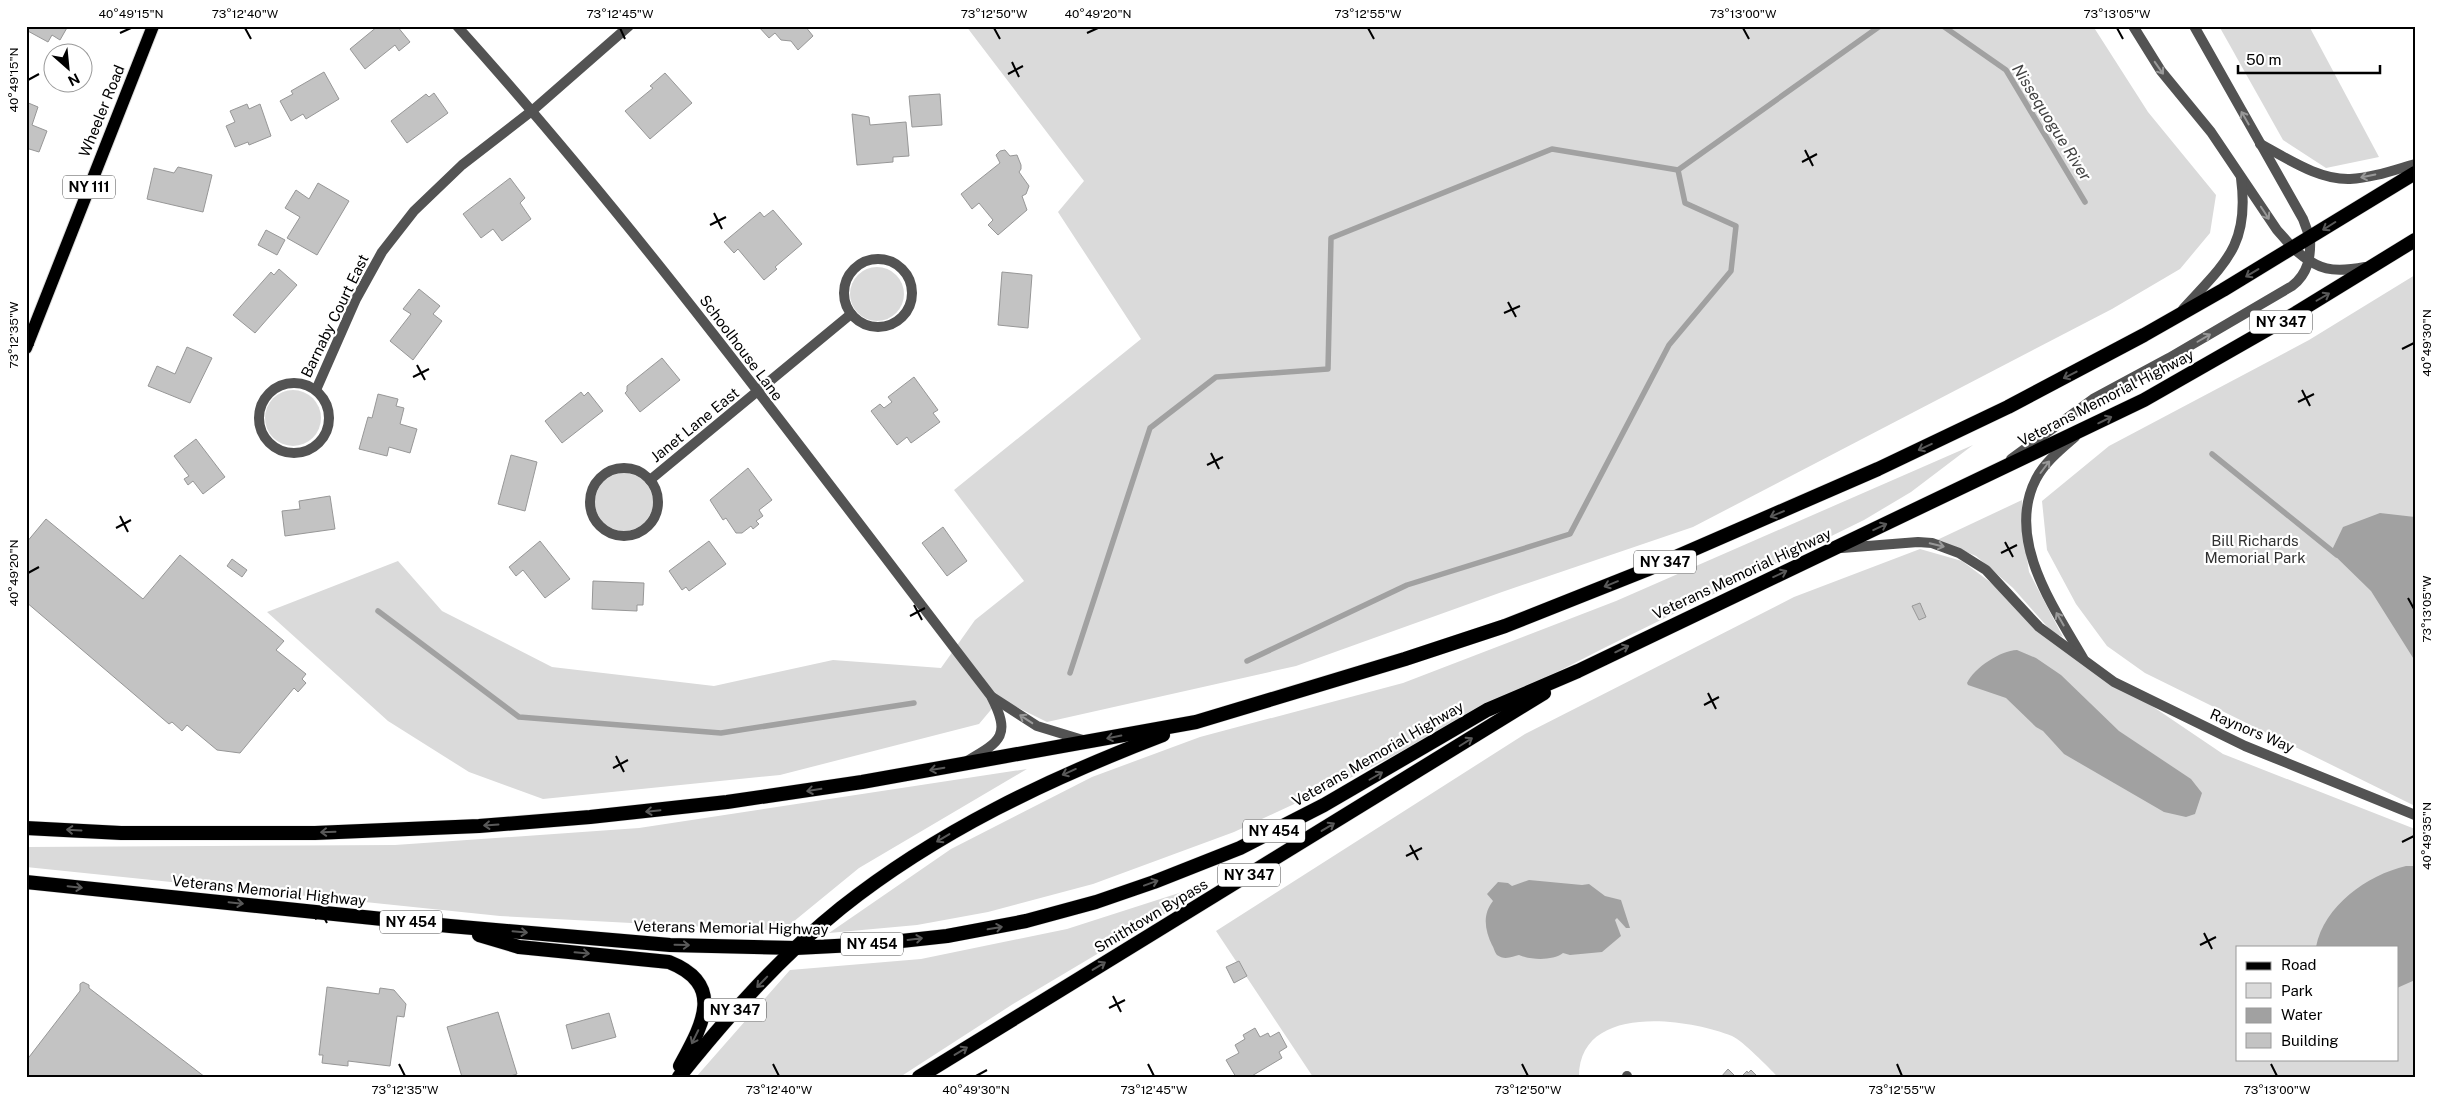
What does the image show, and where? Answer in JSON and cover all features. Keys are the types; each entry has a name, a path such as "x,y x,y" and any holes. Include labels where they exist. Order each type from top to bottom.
{"highway":[{"name":"NY 347","path":"679,1077 731,1014 796,948 834,914 868,888 959,828 1012,799 1066,774 1196,722 1464,640 1611,584 1887,465 2015,403 2175,318 2415,173"},
{"name":"Veterans Memorial Highway","path":"26,882 450,926 662,945 796,948 874,944 975,931 1048,916 1136,889 1212,860 1266,835 1332,801 1487,710 1578,671 2084,430 2216,360 2415,240"},
{"name":"Smithtown Bypass","path":"919,1077 1578,671"},
{"path":"26,829 43,828 121,833 315,833 479,826 590,817 727,802 957,766 1196,722"},
{"path":"450,926 519,947 658,960 669,962 688,972 696,979 704,998 704,1017 674,1077"}],"main road":[{"name":"Wheeler Road","path":"26,348 153,26"}],"street":[{"name":"Schoolhouse Lane","path":"457,26 533,110 676,288 991,696 1003,723 1000,736 981,753 957,766"},
{"name":"Barnaby Court East","path":"316,390 356,299 382,252 414,211 462,165 533,110 629,26"},
{"path":"2133,26 2160,71 2211,132 2277,230 2293,248 2309,261 2326,270 2335,271 2374,266"},
{"path":"1986,477 2093,399 2177,354 2292,286 2302,276 2309,261 2310,238 2303,219 2194,26"},
{"path":"2260,144 2315,172 2336,178 2368,177 2415,164"},
{"path":"2175,318 2225,263 2236,245 2243,212 2241,178"},
{"path":"870,259 882,259 893,262 902,268 912,288 908,309 901,318 892,324 881,326 860,322 851,314 846,304 844,293 846,282 855,268 870,259"},
{"name":"Janet Lane East","path":"650,480 758,393 851,314"},
{"name":"Barnaby Court East","path":"282,384 306,385 316,390 324,399 328,410 329,421 326,433 311,450 300,453 288,453 277,450 261,433 258,421 259,409 264,399 272,390 282,384"},
{"name":"Raynors Way","path":"2084,430 2053,457 2037,478 2029,502 2027,532 2036,572 2084,661"},
{"name":"Janet Lane East","path":"619,468 631,468 642,472 650,480 656,490 657,511 652,522 644,529 624,537 608,532 596,522 590,512 590,494 598,479 608,472 619,468"},
{"name":"Raynors Way","path":"1836,548 1918,542 1932,543 1959,552 1986,570 2039,627 2114,682 2244,746 2415,815"},
{"name":"Schoolhouse Lane","path":"991,696 1037,726 1088,742"}],"green space":[{"path":"966,26 2093,26 2148,112 2216,195 2210,233 2180,269 2112,309 1693,527 1502,592 1296,666 1047,722 1000,699 979,724 780,775 543,799 469,772 388,721 267,612 398,561 442,611 552,667 714,686 833,660 941,668 975,620 1024,581 954,490 1141,339 1058,212 1084,181"},
{"path":"2219,26 2309,26 2379,157 2326,168 2283,140"},
{"path":"877,267 887,269 896,275 902,284 904,294 902,304 896,313 887,319 877,321 867,319 858,313 852,304 850,294 852,284 858,275 867,269"},
{"name":"Bill Richards Memorial Park","path":"2415,275 2415,806 2145,673 2107,646 2076,604 2047,550 2042,501 2109,446 2309,340"},
{"path":"287,390 299,390 309,394 317,402 321,418 317,434 309,442 299,446 287,446 277,442 269,434 265,424 265,412 269,402 277,394"},
{"path":"1973,445 1911,492 1864,520 1604,648 1348,779 1234,832 1093,884 988,912 917,925 829,933 951,849 1092,777 1200,737 1403,683 1616,601"},
{"path":"624,473 640,478 648,486 653,502 648,518 640,526 624,531 608,526 600,518 595,502 600,486 608,478"},
{"path":"2022,500 2023,531 2029,572 2063,637 2052,632 2013,588 1976,556 1937,540"},
{"path":"1920,549 1962,561 2002,591 2038,629 2223,754 2415,829 2415,1077 1778,1077 1749,1049 1732,1036 1689,1024 1639,1022 1616,1027 1597,1037 1584,1053 1579,1077 1313,1077 1216,931 1525,734 1794,597"},
{"path":"1027,769 859,868 782,931 500,916 26,867 26,847 395,845 639,828"},
{"path":"1210,883 1183,903 1013,1004 900,1077 696,1077 790,970 921,959 1067,929"}],"water":[{"path":"2380,513 2415,517 2415,661 2371,591 2331,552 2343,527"},
{"path":"2017,650 2036,658 2061,675 2119,731 2191,779 2202,793 2195,814 2186,817 2164,812 2064,754 2043,731 2036,727 2006,698 1968,685 1967,683 1976,671 1989,661 2003,653"},
{"path":"2415,866 2415,980 2398,988 2398,946 2316,946 2328,918 2349,894 2391,870"},
{"path":"1529,880 1589,884 1605,896 1621,900 1630,928 1626,928 1617,918 1615,920 1621,936 1602,952 1570,955 1563,953 1559,956 1541,959 1519,955 1506,958 1500,957 1496,953 1486,928 1487,912 1493,901 1487,894 1498,882 1508,883 1512,886"}],"building":[{"path":"26,26 68,26 60,40 52,35 48,42 26,30"},
{"path":"378,26 397,26 410,42 399,51 395,45 365,69 350,49"},
{"path":"758,26 805,26 813,36 798,50 791,41 781,40 775,33 769,38"},
{"path":"324,72 339,99 306,119 303,114 291,121 280,101 293,94 291,91"},
{"path":"665,73 692,103 650,139 625,111 653,88 650,86"},
{"path":"434,93 448,113 407,143 391,121 426,94 429,97"},
{"path":"940,94 942,125 912,127 909,96"},
{"path":"26,102 38,107 32,125 47,131 39,152 26,148"},
{"path":"247,104 249,109 260,104 271,136 249,145 248,142 235,147 226,126 235,122 230,111"},
{"path":"852,114 869,117 870,125 906,122 909,156 893,157 893,162 857,165"},
{"path":"1005,150 1010,156 1017,155 1021,165 1019,172 1029,186 1026,194 1022,196 1027,210 998,235 988,225 993,220 979,203 972,209 961,194 1000,163 996,155 1000,151"},
{"path":"178,167 212,175 203,212 147,199 154,168 174,173"},
{"path":"510,178 525,198 520,203 531,219 502,241 493,229 481,238 463,214"},
{"path":"318,183 349,201 317,255 287,238 300,217 285,208 296,190 309,199"},
{"path":"773,210 802,244 775,267 777,269 764,280 738,249 734,253 724,242 760,212 764,217"},
{"path":"266,230 285,240 277,255 258,245"},
{"path":"279,269 297,285 255,333 233,315 271,272 274,275"},
{"path":"1002,272 1032,275 1028,328 998,325"},
{"path":"419,289 440,306 433,314 442,321 413,360 390,341 411,314 403,309"},
{"path":"187,347 212,358 190,403 148,386 157,366 175,374"},
{"path":"662,358 680,380 640,412 625,393 627,386"},
{"path":"914,377 938,410 933,413 940,422 911,443 907,437 897,445 871,411 880,404 884,408 892,402 888,397"},
{"path":"581,392 584,396 588,392 603,411 562,443 545,421"},
{"path":"378,394 398,399 396,406 404,408 400,424 417,429 410,453 389,447 387,456 359,449 368,417 372,418"},
{"path":"196,439 225,477 203,494 193,481 188,485 184,479 189,476 174,456"},
{"path":"511,455 537,462 525,511 498,504"},
{"path":"748,468 772,500 759,510 763,516 756,521 759,524 753,529 751,526 742,533 736,533 726,518 723,520 710,500"},
{"path":"330,496 335,529 285,536 282,511 300,509 299,501"},
{"path":"46,519 143,599 180,555 284,641 276,650 306,674 302,679 306,683 298,692 294,688 240,753 217,750 187,725 182,731 172,722 169,724 26,602 26,543"},
{"path":"943,527 967,561 947,576 922,543"},
{"path":"540,541 570,579 545,598 523,570 516,576 509,567"},
{"path":"709,541 726,564 689,591 686,587 682,590 669,571"},
{"path":"232,559 247,570 242,577 227,566"},
{"path":"593,581 644,583 643,605 637,605 637,611 592,609"},
{"path":"1920,603 1926,617 1919,620 1912,606"},
{"path":"1239,961 1247,976 1234,983 1226,967"},
{"path":"83,982 205,1077 26,1077 26,1061 80,991 80,984"},
{"path":"327,987 379,994 380,988 394,990 406,1004 404,1017 397,1016 390,1066 348,1061 348,1066 322,1063 323,1055 319,1055"},
{"path":"498,1012 517,1074 507,1077 462,1077 447,1027"},
{"path":"609,1013 616,1037 572,1049 566,1025"},
{"path":"1255,1028 1260,1037 1268,1033 1270,1037 1279,1032 1287,1047 1279,1052 1282,1058 1250,1077 1236,1077 1226,1060 1239,1053 1235,1045 1245,1039 1243,1035"},
{"path":"1728,1069 1736,1077 1721,1077"},
{"path":"1751,1070 1758,1077 1741,1077 1747,1071 1748,1073"}],"waterway":[{"path":"1070,673 1150,428 1216,377 1328,369 1331,238 1552,149 1678,170 1880,26"},
{"name":"Nissequogue River","path":"1943,26 2006,70 2085,202"},
{"path":"1247,661 1407,585 1570,534 1669,345 1731,271 1736,226 1685,203 1678,170"},
{"path":"2212,454 2337,555"},
{"path":"378,611 519,717 721,733 914,703"}]}
